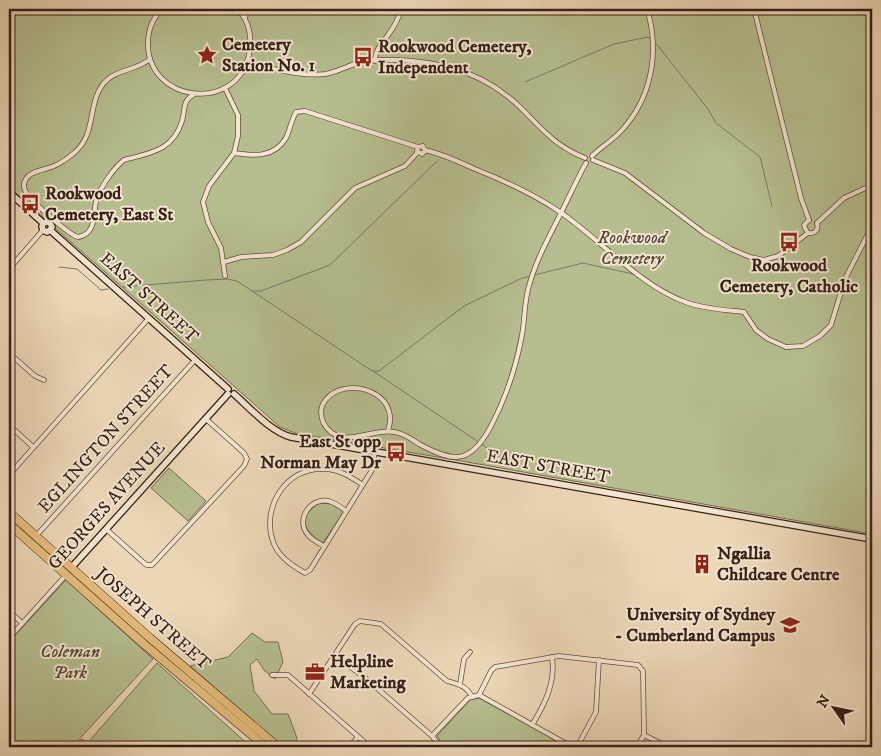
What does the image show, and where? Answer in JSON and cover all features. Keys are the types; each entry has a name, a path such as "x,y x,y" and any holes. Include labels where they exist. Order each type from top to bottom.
{"highway":[{"name":"JOSEPH STREET","path":"9,512 278,747"},
{"name":"JOSEPH STREET","path":"9,524 266,747"},
{"name":"GEORGES AVENUE","path":"66,575 71,568"}],"main road":[{"name":"EAST STREET","path":"9,192 48,225 230,392 282,434 872,539"},
{"name":"GEORGES AVENUE","path":"71,568 230,392"}],"street":[{"path":"162,9 154,20 149,32 148,46 150,59 156,71 166,82 179,90 194,94 209,93 225,88 238,78 247,63 250,41 248,27 245,18 237,9"},
{"path":"245,18 247,9"},
{"path":"375,61 376,51 390,33 399,17 401,9"},
{"path":"247,63 315,74 326,74 361,62 375,61 430,63 452,68 474,76 506,95 554,142 590,163 592,158 622,130 637,110 647,87 654,46 651,22 647,9"},
{"path":"754,9 799,191 809,220"},
{"path":"150,59 141,66 118,73 108,79 100,90 89,130 78,149 59,164 34,172 26,179 24,185 28,195 48,225 75,236 88,233 92,226 97,196 107,180 124,160 157,151 170,141 182,121 185,102 194,94"},
{"path":"225,88 238,115 238,136 234,153 209,186 203,202 208,222 222,248 225,276"},
{"path":"234,153 249,156 265,155 276,149 286,137 296,112 305,111 418,150"},
{"path":"224,262 241,257 273,254 301,242 355,188 405,166 423,146 425,150 500,179 536,197 561,212 653,285 687,303 715,309 744,312 756,330 768,339 786,347 803,346 820,336 831,325 845,279 872,226"},
{"path":"388,431 390,416 388,407 380,398 368,390 345,388 332,393 322,405 321,418 328,431 339,437 388,431 404,435 432,451 458,457 467,455 484,439 511,383 522,333 526,296 533,273 540,254 588,155 625,174 704,233 750,257 764,260 778,256 808,232 813,233 816,231 818,228 817,223"},
{"path":"817,223 844,198 872,185"},
{"path":"809,220 814,220 817,223"},
{"path":"808,232 804,227 805,223 809,220"},
{"path":"9,268 48,225"},
{"path":"9,475 150,318"},
{"path":"9,353 35,376 44,380"},
{"name":"EGLINGTON STREET","path":"36,536 196,360"},
{"path":"106,529 144,562 152,565 244,466 247,458 244,453 206,419"},
{"path":"9,425 33,447"},
{"path":"363,485 343,473 326,469 311,469 297,474 284,485 275,499 270,516 270,529 275,546 285,559 305,573 310,570 324,546 363,485 372,470 375,452"},
{"path":"324,546 307,534 304,527 304,515 308,508 312,504 323,501 335,504 346,511"},
{"name":"GEORGES AVENUE","path":"9,638 66,575"},
{"path":"9,611 22,623"},
{"path":"309,694 355,624 360,621 381,624 447,681 460,684 469,691 472,697"},
{"path":"460,684 464,658 470,652"},
{"path":"335,656 363,676 432,736 441,747"},
{"path":"479,696 495,667 567,656 638,665 643,671 644,735 637,747"},
{"path":"532,725 548,697 553,665 552,657"},
{"path":"577,747 596,712 599,660"},
{"path":"272,674 288,675 370,747"},
{"path":"432,736 468,698 479,696 572,747"},
{"path":"644,735 668,747"},
{"path":"350,747 358,737"},
{"path":"78,747 82,742"},
{"path":"500,747 518,747"}],"green space":[{"name":"Rookwood Cemetery","path":"9,9 872,9 872,534 295,433 280,427 9,187"},
{"path":"169,468 206,501 188,521 151,488"},
{"path":"320,503 331,504 344,511 323,543 311,534 305,524 305,518 308,513"},
{"name":"Coleman Park","path":"66,580 153,659 72,747 9,747 9,642"},
{"path":"252,633 265,642 278,642 283,662 275,679 264,670 257,659 250,665 254,691 272,714 288,714 297,738 295,747 282,747 190,666 228,657"},
{"path":"157,663 251,747 84,747"},
{"path":"479,698 564,747 525,747 509,743 488,747 445,747 437,736 470,700"}],"waterway":[{"path":"9,12 17,14 23,10 27,12"},
{"path":"525,82 614,44 648,37 650,39"},
{"path":"654,41 708,109 716,123 760,157 772,206"},
{"path":"253,291 261,291 330,265 438,161"},
{"path":"534,275 583,263 633,274"},
{"path":"59,267 77,269 101,290 108,289"},
{"path":"123,287 206,280 227,279 237,281 372,371 379,371 464,306 530,276"},
{"path":"373,371 511,464"}],"place":[{"name":"Cemetery Station No. 1","path":"207,55"},
{"name":"Rookwood Cemetery, Independent","path":"363,57"},
{"name":"Rookwood Cemetery, East St","path":"30,204"},
{"name":"Rookwood Cemetery, Catholic","path":"789,242"},
{"name":"East St opp Norman May Dr","path":"396,452"},
{"name":"Ngallia Childcare Centre","path":"702,564"},
{"name":"University of Sydney - Cumberland Campus","path":"790,625"},
{"name":"Helpline Marketing","path":"315,672"}]}
